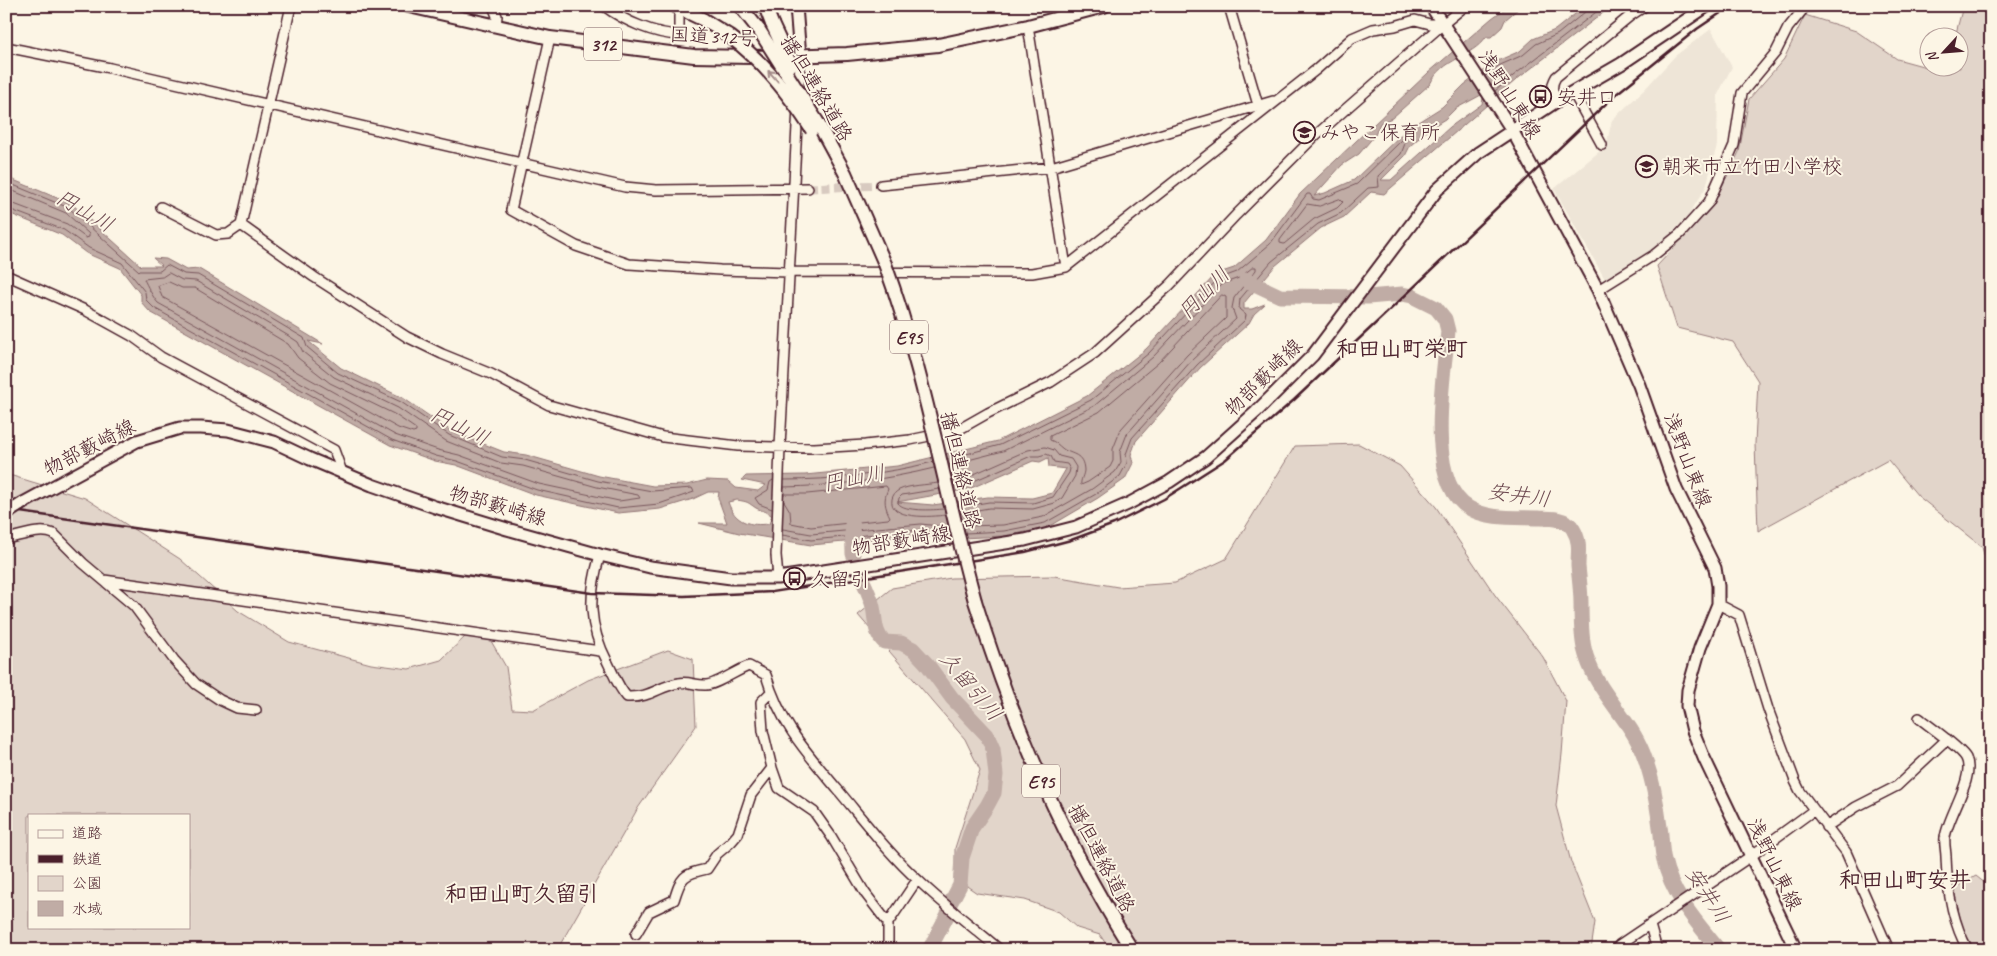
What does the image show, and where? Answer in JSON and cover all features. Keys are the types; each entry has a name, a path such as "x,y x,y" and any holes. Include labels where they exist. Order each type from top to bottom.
{"highway":[{"name":"国道312号","path":"409,6 550,38 694,56 800,57 938,45 1028,26 1104,6"},
{"name":"播但連絡道路","path":"740,6 758,30 817,124 870,228 885,264 920,376 975,601 1007,698 1044,786 1090,879 1132,950"},
{"path":"765,6 817,124"},
{"path":"677,11 704,20 728,35 748,51 770,72 817,124"}],"main road":[{"path":"796,6 800,57"},
{"name":"浅野山東線","path":"1431,6 1512,130 1598,290 1639,385 1676,489 1715,568 1718,604 1700,648 1688,690 1687,706 1693,731 1704,758 1796,950"},
{"name":"物部藪崎線","path":"6,514 136,441 180,428 228,430 274,442 372,485 435,507 600,555 650,567 731,578 778,578 1025,540 1076,527 1128,504 1176,477 1206,457 1232,434 1313,355 1437,190 1478,153 1557,101 1621,64 1706,6"}],"street":[{"path":"161,207 216,235 228,234 241,225 291,6"},
{"path":"493,6 497,16 496,26"},
{"path":"604,6 628,20 669,34 678,35 677,11"},
{"path":"1229,6 1258,105"},
{"path":"241,225 314,277 407,337 491,374 549,405 663,437 780,451 865,446 910,440 958,430 1051,382 1095,352 1170,285 1236,215 1316,135 1445,27 1466,6"},
{"path":"1557,101 1552,91 1553,82 1556,77 1630,16 1645,6"},
{"path":"1598,290 1654,256 1680,234 1709,202 1734,145 1742,93 1776,52 1788,28 1805,7 1817,6"},
{"path":"550,38 511,210 576,246 629,264 720,270 1032,273 1066,267 1317,69 1352,38 1374,29 1396,26 1415,20 1445,27"},
{"path":"1028,26 1066,267"},
{"path":"6,47 110,68 625,187 656,190 808,188"},
{"path":"778,578 776,555 780,451 800,57"},
{"path":"1573,92 1602,145"},
{"path":"881,185 1051,167 1276,100"},
{"path":"6,275 85,310 132,336 161,357 334,450 342,472"},
{"path":"6,539 48,531 54,534 82,563 134,606 174,660 196,684 220,700 237,708 256,710"},
{"path":"600,555 594,576 591,604 593,622 600,651 627,697 648,695 680,682 708,686 736,670 749,666 766,676 771,692 786,724 812,759 917,880 1000,950"},
{"path":"104,580 600,651"},
{"path":"1718,604 1739,615 1768,709 1795,781 1826,827 1846,852 1888,950"},
{"path":"771,692 761,702 763,732 779,788 814,812 831,836 865,893 888,923"},
{"path":"1919,718 1966,758 1968,772 1945,837 1947,881 1952,909 1961,937 1968,950"},
{"path":"1826,827 1897,786 1947,740"},
{"path":"636,934 649,912 674,900 679,884 688,874 707,869 717,854 735,838 751,795 772,768"},
{"path":"1619,945 1751,856 1814,810"},
{"path":"888,950 888,923 917,880"},
{"path":"1650,924 1657,950"}],"shaded area":[{"name":"朝来市立竹田小学校","path":"1711,29 1732,67 1718,94 1717,145 1706,187 1688,216 1658,247 1605,279 1554,189 1606,146 1612,120 1644,90 1675,56"}],"green space":[{"path":"1963,6 1991,6 1991,599 1987,565 1982,547 1918,496 1888,460 1758,531 1755,444 1758,381 1733,342 1677,328 1657,266 1712,207 1739,152 1749,99 1784,59 1805,15 1856,31 1897,59 1920,65 1920,78 1970,78 1970,28 1957,28"},
{"path":"1359,444 1400,466 1436,507 1495,595 1543,657 1566,701 1556,806 1571,862 1595,922 1591,950 1110,950 1100,935 1077,928 1059,912 1025,900 977,893 955,878 955,848 980,770 965,739 858,615 892,588 951,578 1054,576 1118,587 1175,583 1226,559 1295,446"},
{"path":"6,474 85,498 180,559 238,611 289,642 371,664 409,669 441,660 467,635 491,641 506,667 512,709 533,710 588,680 668,650 693,659 696,726 638,808 557,950 6,950"},
{"path":"1976,876 1991,888 1991,950 1975,950 1963,928 1957,905 1954,888"}],"water":[{"name":"円山川","path":"1509,6 1532,6 1530,9 1519,8 1505,20 1502,27 1491,37 1486,37 1473,50 1449,63 1436,75 1430,84 1392,118 1380,123 1375,135 1359,154 1342,165 1314,196 1354,180 1407,129 1442,107 1464,85 1495,62 1520,51 1533,39 1555,30 1585,6 1612,6 1516,80 1384,194 1371,192 1344,217 1321,228 1275,266 1244,303 1244,309 1252,309 1265,304 1254,314 1249,323 1200,368 1136,441 1131,455 1133,463 1125,479 1098,498 1047,528 1004,536 940,539 922,535 811,545 739,533 699,523 727,523 718,498 719,492 708,492 693,499 660,509 618,513 536,495 456,465 435,461 390,445 150,312 141,302 141,295 120,268 86,253 62,235 6,212 6,177 72,204 141,266 162,266 153,258 166,259 186,270 199,269 323,344 308,341 341,368 403,398 451,431 504,452 526,455 599,476 653,486 687,485 707,480 728,481 736,488 758,491 766,485 742,480 746,476 805,475 897,466 998,441 1087,396 1146,349 1216,274 1234,268 1266,240 1300,194 1428,73 1492,18","holes":["1481,95 1483,98 1482,104 1450,127 1391,180 1381,180 1405,156 1410,146 1430,128 1445,119 1455,109","1048,458 1049,467 1066,469 1052,493 1032,498 988,497 933,505 897,502 969,489 1033,461 1040,462","737,500 746,502 768,513 772,516 769,524 744,522 735,515 728,502"]}],"waterway":[{"name":"安井川","path":"1246,280 1280,296 1368,297 1402,294 1412,296 1436,308 1445,319 1448,331 1440,426 1446,475 1455,494 1469,508 1477,512 1503,517 1558,519 1570,525 1576,534 1579,552 1578,566 1582,631 1584,648 1589,663 1595,677 1637,739 1643,753 1656,799 1663,856 1673,885 1686,908 1719,950"},
{"name":"久留引川","path":"852,521 853,554"},
{"name":"久留引川","path":"861,576 872,603 877,630 884,642 901,643 913,649 927,664 952,698 987,735 993,749 996,775 994,793 972,828 962,858 960,885 951,902"},
{"name":"久留引川","path":"929,950 948,914"}],"tunnel":[{"path":"808,188 881,185"}],"railway":[{"path":"6,510 592,593 684,596 772,592 1025,552 1071,540 1114,524 1164,499 1225,460 1294,400 1615,95 1697,29 1731,6"}],"place":[{"name":"安井口","path":"1541,97"},
{"name":"みやこ保育所","path":"1304,132"},
{"name":"朝来市立竹田小学校","path":"1646,166"},
{"name":"久留引","path":"794,579"}],"district":[{"name":"和田山町栄町","path":"1402,348"},
{"name":"和田山町安井","path":"1905,879"},
{"name":"和田山町久留引","path":"522,893"}]}
